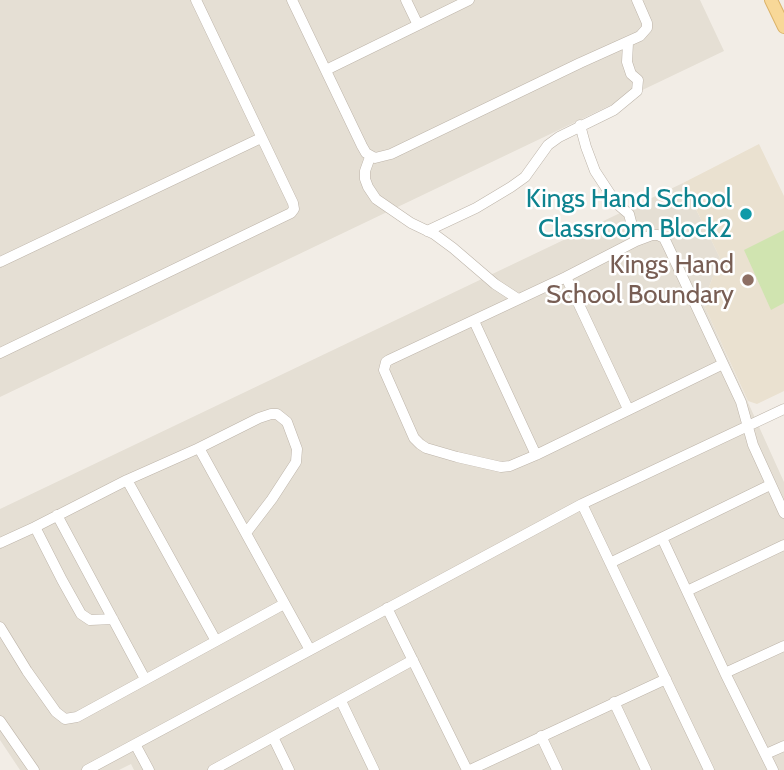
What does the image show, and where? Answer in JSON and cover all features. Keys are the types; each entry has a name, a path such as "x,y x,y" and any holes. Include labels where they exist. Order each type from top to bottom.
{"main road":[{"path":"777,5 784,27"}],"street":[{"path":"0,353 291,213 293,203 196,0"},
{"path":"292,0 362,146 370,157 381,158 640,36 646,28 646,19 637,0"},
{"path":"406,0 418,25"},
{"path":"326,70 469,0"},
{"path":"427,231 476,208 525,177 548,145 559,136 614,110 637,91 638,80 631,74 627,62 628,43"},
{"path":"580,125 595,171 616,203 629,214 636,241"},
{"path":"0,262 261,138"},
{"path":"370,157 365,179 376,199 453,248 495,284 518,299"},
{"path":"723,364 536,455 501,467 426,448 414,438 384,370 386,362 636,241 652,235 658,236 663,238 723,364 741,402 753,445 784,513"},
{"path":"566,277 628,409"},
{"path":"474,321 536,455"},
{"path":"86,770 582,504 784,409"},
{"path":"0,543 259,418 277,414 287,422 297,449 296,462 246,533"},
{"path":"199,448 310,650"},
{"path":"127,480 216,641"},
{"path":"610,563 770,485"},
{"path":"582,504 709,770"},
{"path":"57,515 145,680"},
{"path":"35,527 81,614 90,620 113,619"},
{"path":"662,538 773,770"},
{"path":"687,591 784,545"},
{"path":"0,627 27,671 56,712 65,719 77,717 285,604"},
{"path":"387,608 468,770 666,679"},
{"path":"725,673 784,646"},
{"path":"214,770 413,660"},
{"path":"341,701 374,770"},
{"path":"614,702 646,770"},
{"path":"0,721 34,770"},
{"path":"541,736 557,770"},
{"path":"273,737 289,770"},
{"path":"135,744 149,770"},
{"path":"766,754 784,746"}],"shaded area":[{"path":"0,0 700,0 724,51 0,397"},
{"name":"Kings Hand School Boundary","path":"759,144 784,196 784,391 757,404 748,401 703,303 720,258 683,183"},
{"path":"683,183 720,258 703,303 784,482 784,770 134,770 131,764 119,770 20,770 0,740 0,509"}],"green space":[{"path":"784,230 784,303 771,310 744,250"}],"place":[{"name":"Kings Hand School Classroom Block2","path":"746,214"},
{"name":"Kings Hand School Boundary","path":"748,280"}]}
